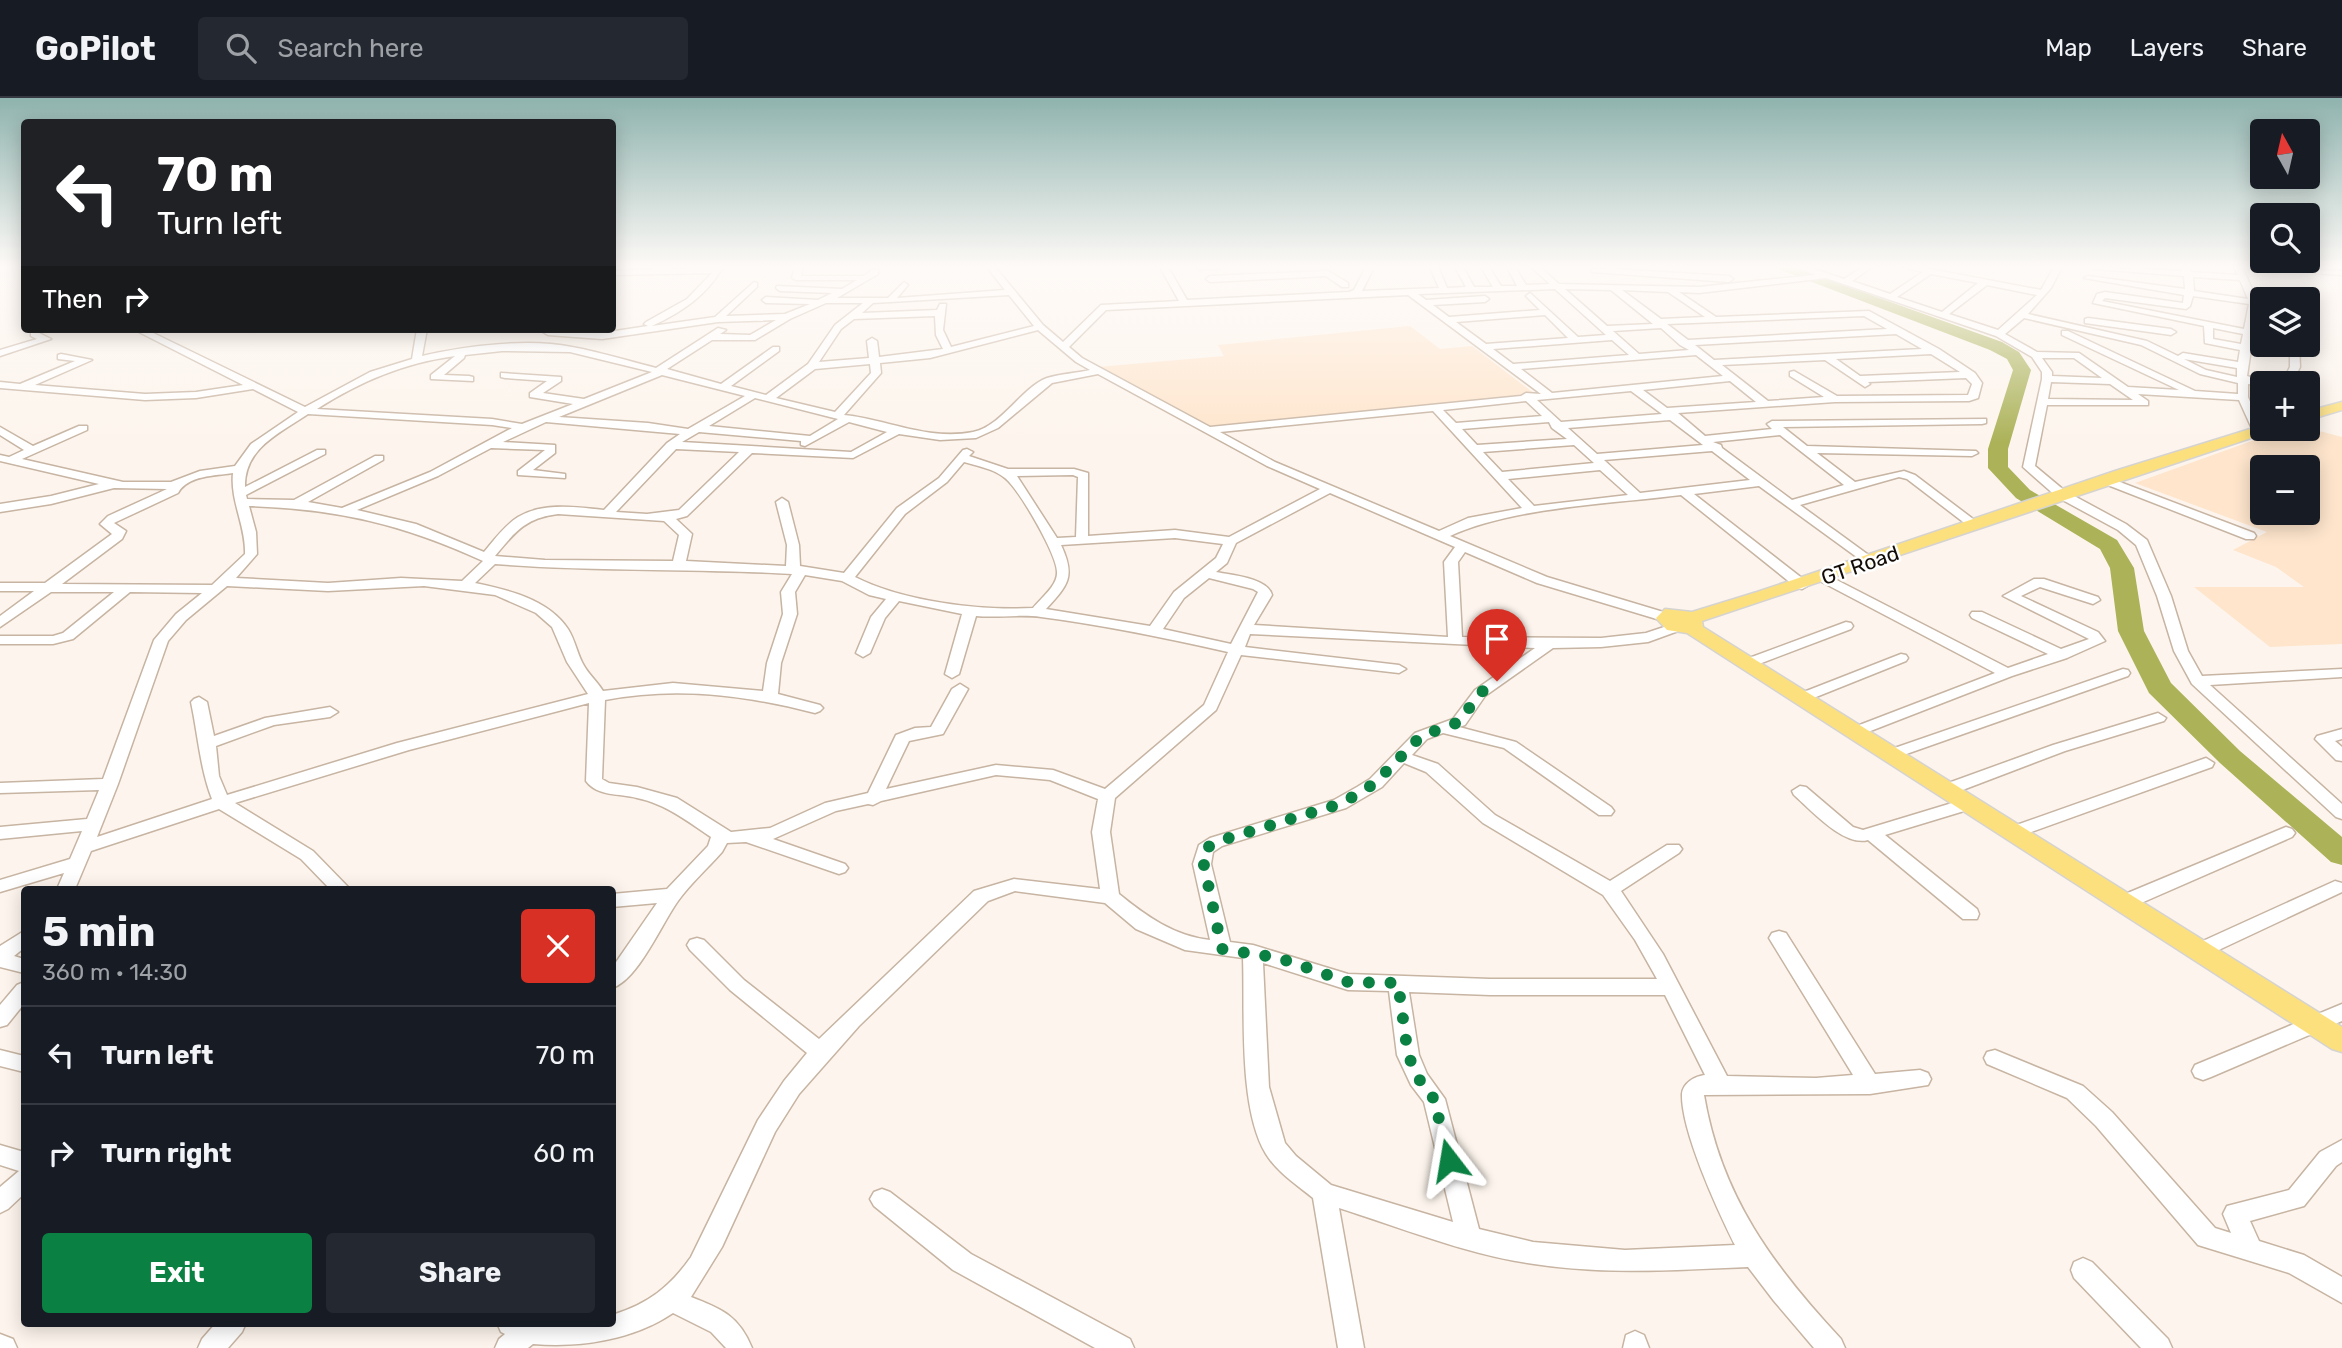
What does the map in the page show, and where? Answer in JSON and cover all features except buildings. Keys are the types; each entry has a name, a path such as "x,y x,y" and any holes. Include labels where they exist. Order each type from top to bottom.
{"main road":[{"path":"2320,412 2342,406"},
{"name":"GT Road","path":"1681,622 1825,578 2104,480 2250,434"},
{"path":"1681,622 2342,1041"}],"street":[{"path":"631,332 645,325"},
{"path":"566,333 592,336 676,325"},
{"path":"345,511 418,481 543,418 661,371 726,325"},
{"path":"713,337 749,339 773,325"},
{"path":"769,398 812,366 840,325"},
{"path":"939,325 940,340 949,351"},
{"path":"1063,347 1085,325"},
{"path":"1454,325 1548,394"},
{"path":"1561,325 1575,339"},
{"path":"1599,325 1636,356"},
{"path":"1603,329 1643,325"},
{"path":"1660,325 1766,404"},
{"path":"1453,427 1553,423 1835,399 1972,398 1977,383 1971,374 1891,325"},
{"path":"1975,325 1999,334 2035,355 2047,372 2029,467 2058,496 2122,527 2142,543 2164,596 2181,652 2197,681 2342,813"},
{"path":"1999,334 2010,325"},
{"path":"2056,325 2144,343 2203,372 2250,381"},
{"path":"2068,329 2073,325"},
{"path":"2122,325 2171,332"},
{"path":"2206,325 2250,341"},
{"path":"2250,325 2242,366 2244,397 2250,409"},
{"path":"2209,326 2208,341 2247,340"},
{"path":"812,366 949,351 1040,327 1096,372 1327,490 1578,593 1681,622"},
{"path":"2068,329 2190,392"},
{"path":"1683,343 1900,331"},
{"path":"149,333 305,411 523,427"},
{"path":"416,361 421,333"},
{"path":"528,348 547,333"},
{"path":"0,353 46,339 34,334"},
{"path":"1802,336 1884,398 1907,419"},
{"path":"1484,347 1612,337"},
{"path":"543,418 807,442 843,416 874,378 872,341"},
{"path":"67,886 110,784 161,640 180,618 221,585 251,554 251,525 242,497 239,469 244,459 259,443 305,411 374,374 416,361 463,354 528,348 570,349 897,431 940,437 976,435 994,426 1049,381 1096,372"},
{"path":"725,386 776,349"},
{"path":"1711,363 1936,351"},
{"path":"1511,367 1695,352"},
{"path":"463,354 435,376 470,379"},
{"path":"2170,354 2242,366"},
{"path":"2035,355 2076,355 2115,381 2144,405 2040,402"},
{"path":"21,387 87,360 61,356"},
{"path":"1794,374 1835,399"},
{"path":"1857,379 1971,374"},
{"path":"505,375 556,378 555,382 534,395 585,403"},
{"path":"1209,430 1730,377"},
{"path":"2047,379 2115,381"},
{"path":"0,385 92,395 167,397 254,386"},
{"path":"1632,386 1869,562"},
{"path":"2127,390 2244,397"},
{"path":"608,513 671,445 755,394"},
{"path":"1526,396 1636,496"},
{"path":"1434,406 1531,510"},
{"path":"1853,486 1772,424 1907,419 1982,421"},
{"path":"6,459 83,428"},
{"path":"0,430 33,450"},
{"path":"671,445 853,455 897,431"},
{"path":"1705,439 1779,432"},
{"path":"847,578 901,511 935,487 963,458 976,435"},
{"path":"1499,476 1522,460 1574,442"},
{"path":"485,445 551,447 551,451 522,473 561,476"},
{"path":"1593,458 1717,447"},
{"path":"1472,449 1522,460 1603,467"},
{"path":"1802,449 1972,453"},
{"path":"465,585 524,518 562,512 668,518 683,513 748,450"},
{"path":"242,497 321,452"},
{"path":"296,504 379,458"},
{"path":"963,458 1006,473 1074,472 1084,475 1082,541"},
{"path":"6,459 110,485"},
{"path":"0,508 51,500 110,485 177,484 206,472 239,469"},
{"path":"1006,473 1026,493 1041,527 1054,542 1064,572 1062,580 1037,612"},
{"path":"1790,504 1896,473 1905,474 1975,525"},
{"path":"2104,480 2250,536"},
{"path":"1439,536 1472,521 1531,510 1762,482"},
{"path":"0,622 118,536 120,531 106,524 112,519 174,490 177,484"},
{"path":"1054,542 1175,534 1231,541 1327,490"},
{"path":"1684,492 1802,585"},
{"path":"242,497 345,511 397,522 489,559 545,564 678,565 797,570 847,578 867,589 970,611 1004,614 1037,612 1154,631 1237,650 1399,669"},
{"path":"771,694 776,654 790,614 788,592 797,570 782,502"},
{"path":"668,518 687,534 678,565"},
{"path":"1154,631 1179,595 1226,554 1231,541"},
{"path":"1455,640 1451,562 1462,546"},
{"path":"1110,897 1101,832 1107,796 1203,716 1221,690 1245,629 1265,591 1258,586 1206,573"},
{"path":"1825,578 2007,673"},
{"path":"1855,732 2098,641 2093,635 2010,596 2039,582 2093,600"},
{"path":"0,587 342,587 390,583 465,585 504,593 536,608 556,622 567,637 576,666 590,678 597,697 594,781 605,788 637,792 671,802 720,835 750,838 839,868"},
{"path":"0,640 53,640 68,636 126,589"},
{"path":"863,653 878,617 896,596"},
{"path":"873,800 902,738 915,733 937,731 956,682 970,611"},
{"path":"1977,615 2062,654"},
{"path":"1245,629 1546,646 1666,634 1681,622"},
{"path":"1746,664 1846,626"},
{"path":"1222,949 1202,864 1205,849 1216,842 1340,804 1376,782 1421,736 1439,727 1459,722 1480,693 1546,646"},
{"path":"1801,698 1901,658"},
{"path":"1889,755 2123,673"},
{"path":"2197,681 2342,673"},
{"path":"0,886 222,803 449,733 597,697 672,688 771,694 815,708"},
{"path":"198,702 208,744 211,776 222,803 307,855 338,886"},
{"path":"208,744 271,721 330,712"},
{"path":"1946,790 2059,748 2158,718"},
{"path":"1439,727 1510,745 1605,811"},
{"path":"2342,734 2323,739 2342,756"},
{"path":"1403,757 1432,768 1489,819 1610,890 1623,906 1670,987 1720,1083"},
{"path":"2014,832 2206,763"},
{"path":"750,838 773,833 831,807 873,800 978,774 1009,770 1053,775 1107,796"},
{"path":"0,788 110,784"},
{"path":"1800,791 1855,835 1873,835 1968,804"},
{"path":"0,833 93,824"},
{"path":"2126,902 2286,833"},
{"path":"616,977 628,964 672,895 716,848 720,835"},
{"path":"1873,835 1970,914"},
{"path":"1610,890 1673,849"},
{"path":"616,1327 671,1300 694,1271 773,1115 820,1051 972,903 991,890 1014,885 1110,897 1143,924 1166,936 1192,945 1253,952 1348,982 1670,987"},
{"path":"2201,950 2335,887"},
{"path":"616,901 672,895"},
{"path":"1779,938 1870,1085"},
{"path":"0,958 21,940"},
{"path":"697,945 737,985 820,1051"},
{"path":"1253,952 1258,1087 1265,1119 1275,1148 1288,1163 1324,1193 1469,1238 1533,1253 1625,1261 1754,1255"},
{"path":"0,958 21,965"},
{"path":"1398,983 1408,1055 1419,1079 1434,1099 1469,1238"},
{"path":"0,1019 21,994"},
{"path":"2203,1072 2342,1012"},
{"path":"0,1058 21,1063"},
{"path":"1995,1058 2075,1092 2104,1119 2207,1237 2295,1263 2342,1292"},
{"path":"1832,1348 1786,1298 1754,1255 1707,1149 1693,1092 1700,1084 1784,1087 1870,1085 1920,1079"},
{"path":"2250,1248 2235,1214 2296,1199 2328,1158 2342,1150"},
{"path":"0,1155 21,1161"},
{"path":"0,1202 21,1183"},
{"path":"1324,1193 1351,1348"},
{"path":"882,1199 962,1262 1121,1348"},
{"path":"2082,1270 2159,1348"},
{"path":"671,1300 727,1328 736,1338 739,1348"},
{"path":"211,1348 229,1327"},
{"path":"526,1338 607,1331 615,1327"}],"shaded area":[{"path":"1410,326 1440,349 1472,346 1535,394 1210,429 1098,367 1224,356 1218,345"},
{"path":"2320,431 2342,437 2342,644 2270,647 2194,587 2304,587 2276,567 2233,550 2267,532 2135,483 2252,441 2320,441"}],"waterway":[{"path":"1939,325 1996,346 2013,356 2022,370 1998,449 1998,468 2023,494 2109,545 2122,568 2131,631 2159,687 2230,757 2342,854"}],"route":[{"path":"1449,1160 1434,1099 1419,1079 1408,1055 1398,983 1348,982 1279,958 1222,949 1202,856 1205,849 1216,842 1340,804 1363,791 1403,757 1421,736 1439,727 1459,722 1480,693 1497,681"}]}
